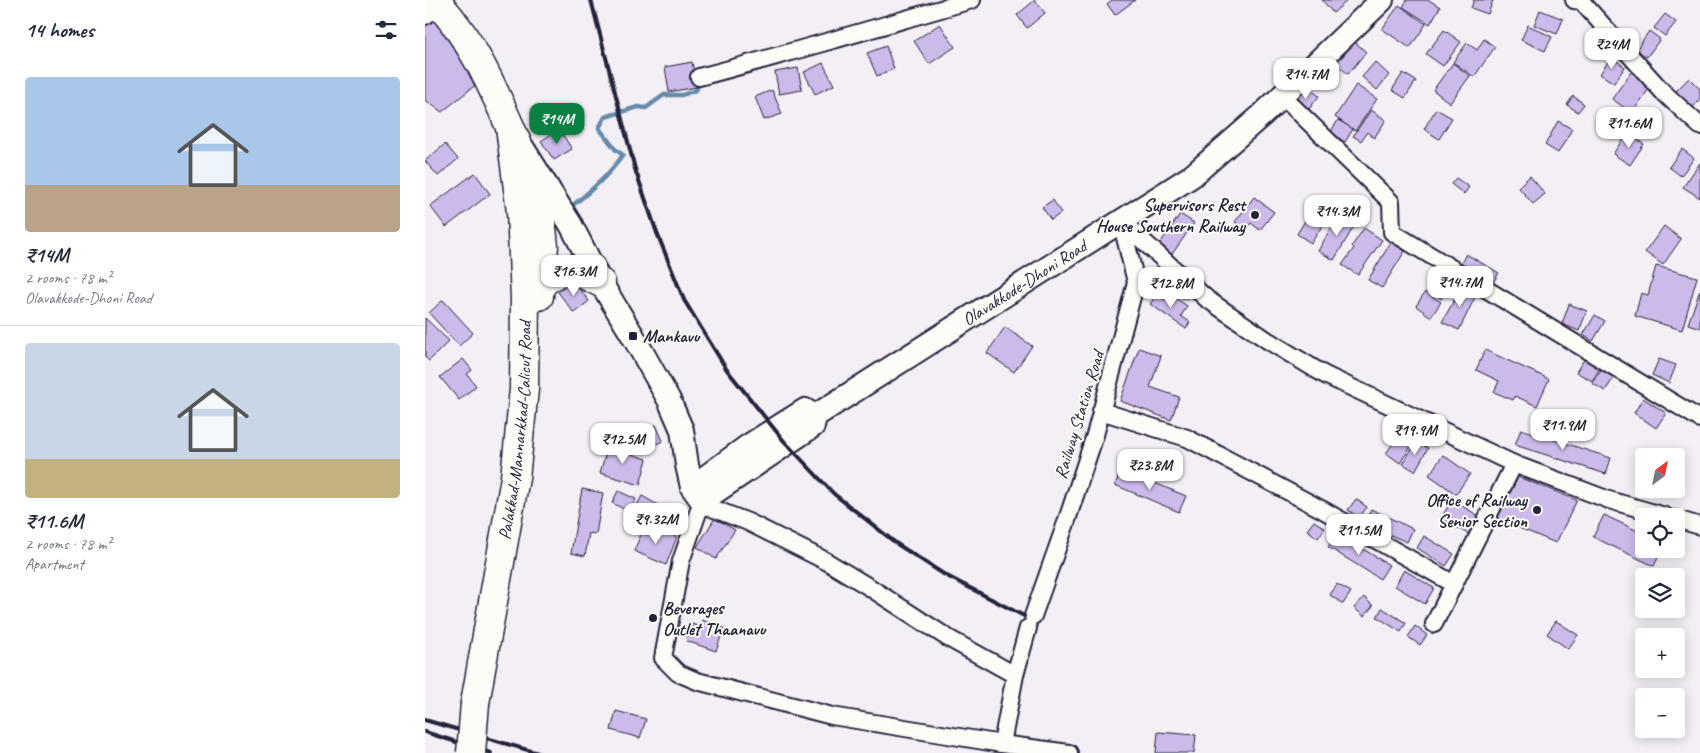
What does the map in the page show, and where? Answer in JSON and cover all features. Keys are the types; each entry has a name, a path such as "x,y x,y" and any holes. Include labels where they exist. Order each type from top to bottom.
{"highway":[{"name":"Palakkad-Mannarkkad-Calicut Road","path":"433,7 459,29 485,70 525,165 540,211 544,246 541,285 524,389 515,478 476,694 471,753"},
{"name":"Palakkad-Mannarkkad-Calicut Road","path":"510,127 521,212 525,298 524,389"},
{"path":"541,285 563,270 577,271 601,283"}],"main road":[{"name":"Olavakkode-Dhoni Road","path":"697,494 755,463 813,426 815,416 1192,176 1282,96 1382,0"},
{"path":"510,127 571,225 601,283 633,336 675,415 682,430 687,465 697,494"}],"street":[{"path":"699,77 813,47 857,32 972,0"},
{"path":"1579,0 1663,92 1700,126"},
{"path":"1282,96 1391,202 1393,232 1700,419"},
{"path":"1121,222 1207,299 1275,345 1325,375 1514,464 1609,500 1637,508"},
{"name":"Railway Station Road","path":"1002,744 1015,676 1030,622 1066,523 1101,411 1136,282 1121,222"},
{"path":"1101,411 1187,438 1323,510 1454,584"},
{"path":"1434,624 1514,464"},
{"path":"697,494 709,507 748,522 826,561 947,638 1015,676"},
{"path":"697,494 681,561 663,658 678,673 697,681 832,716 1069,753"},
{"path":"1685,522 1700,526"}],"building":[{"path":"1035,0 1045,13 1027,28 1017,15"},
{"path":"1112,0 1135,0 1115,15 1107,4"},
{"path":"1322,0 1348,0 1333,13"},
{"path":"1407,0 1429,0 1440,7 1430,24 1403,7"},
{"path":"1474,0 1493,0 1488,14 1471,8"},
{"path":"1399,5 1426,24 1410,48 1382,29"},
{"path":"1540,10 1563,19 1557,34 1534,25"},
{"path":"1665,14 1676,22 1665,36 1654,28"},
{"path":"431,15 478,83 442,112 425,100 425,20"},
{"path":"940,24 955,47 929,64 914,41"},
{"path":"1528,25 1552,37 1545,51 1521,40"},
{"path":"1444,30 1461,42 1443,66 1426,54"},
{"path":"1649,31 1660,39 1647,57 1636,50"},
{"path":"1484,39 1495,47 1474,77 1453,62 1467,43 1477,50"},
{"path":"1355,42 1366,52 1348,74 1336,64"},
{"path":"886,46 894,69 877,76 867,53"},
{"path":"1611,57 1625,67 1614,83 1600,74"},
{"path":"692,62 697,87 669,92 665,67"},
{"path":"1375,62 1389,75 1377,90 1362,77"},
{"path":"823,63 834,85 815,94 804,72"},
{"path":"1453,63 1470,76 1450,103 1433,90"},
{"path":"798,68 802,90 779,94 775,72"},
{"path":"1631,72 1651,86 1632,113 1612,99"},
{"path":"1403,73 1416,81 1405,98 1392,90"},
{"path":"1689,78 1700,89 1700,100 1689,111 1672,95"},
{"path":"1356,85 1377,99 1355,131 1335,117"},
{"path":"1306,86 1319,96 1306,113 1293,103"},
{"path":"772,90 782,114 764,120 755,97"},
{"path":"1573,96 1584,104 1578,112 1567,105"},
{"path":"1436,109 1452,118 1439,139 1424,129"},
{"path":"1371,110 1386,120 1374,138 1367,132 1361,141 1353,136"},
{"path":"1338,120 1353,129 1345,142 1330,133"},
{"path":"1558,121 1572,129 1558,153 1545,145"},
{"path":"559,129 572,149 554,160 541,141"},
{"path":"1627,133 1644,144 1630,165 1613,154"},
{"path":"445,144 458,159 438,176 425,161"},
{"path":"1682,149 1694,158 1681,176 1669,167"},
{"path":"1700,163 1700,198 1683,187"},
{"path":"475,173 490,194 446,227 430,206"},
{"path":"1530,176 1545,194 1533,204 1518,187"},
{"path":"1456,178 1469,187 1464,194 1451,184"},
{"path":"1254,197 1274,212 1260,230 1251,223 1245,230 1235,222"},
{"path":"1053,200 1061,213 1051,220 1042,207"},
{"path":"1317,201 1332,211 1311,243 1297,234"},
{"path":"1180,214 1194,223 1170,257 1157,248"},
{"path":"1339,214 1356,223 1334,260 1318,251"},
{"path":"1664,226 1681,239 1663,265 1645,252"},
{"path":"1364,228 1382,240 1358,275 1342,265 1354,248 1352,246"},
{"path":"1391,242 1405,251 1382,288 1368,280"},
{"path":"1466,254 1499,273 1492,284 1460,265"},
{"path":"1656,266 1697,277 1682,330 1635,316 1641,293 1648,295"},
{"path":"1438,273 1452,282 1441,299 1427,290"},
{"path":"573,281 589,301 574,313 558,292"},
{"path":"1176,281 1192,290 1186,300 1170,291"},
{"path":"1462,286 1477,293 1459,330 1442,322"},
{"path":"1700,290 1700,328 1688,324"},
{"path":"1425,292 1441,302 1431,317 1416,306"},
{"path":"1157,294 1165,300 1170,294 1187,306 1181,316 1190,322 1186,329 1150,304"},
{"path":"443,300 473,333 459,346 429,313"},
{"path":"1569,304 1587,311 1579,331 1562,324"},
{"path":"1595,315 1605,321 1593,341 1583,335"},
{"path":"425,318 449,341 429,361 425,357"},
{"path":"1005,327 1032,346 1014,372 987,353"},
{"path":"1139,348 1161,356 1150,387 1179,397 1171,420 1120,401"},
{"path":"1485,350 1549,379 1537,406 1515,396 1513,400 1494,392 1499,381 1476,370"},
{"path":"1585,358 1600,368 1592,381 1576,372"},
{"path":"463,359 472,370 467,374 476,386 459,400 440,377"},
{"path":"1659,359 1676,365 1669,383 1652,375"},
{"path":"1602,368 1615,376 1605,391 1592,383"},
{"path":"1643,398 1666,413 1656,428 1634,413"},
{"path":"656,425 663,441 644,449 637,434"},
{"path":"1521,429 1611,458 1606,474 1515,445"},
{"path":"1401,433 1414,442 1400,463 1386,453"},
{"path":"609,442 619,445 618,450 647,459 640,485 600,473"},
{"path":"1416,442 1428,448 1415,471 1403,464"},
{"path":"1443,455 1470,474 1456,494 1429,475"},
{"path":"1121,469 1186,496 1179,512 1115,485"},
{"name":"Office of Railway Senior Section","path":"1518,477 1577,500 1556,543 1497,519"},
{"path":"582,489 603,493 596,534 589,533 585,556 571,553"},
{"path":"618,491 636,499 630,512 612,503"},
{"path":"642,496 665,509 654,526 649,523 645,530 628,521"},
{"path":"1356,499 1367,507 1359,518 1348,510"},
{"path":"1452,500 1479,516 1468,534 1441,518"},
{"path":"1371,509 1413,529 1407,542 1364,524"},
{"path":"672,510 681,518 672,530 662,522"},
{"path":"1604,515 1635,530 1635,557 1593,537"},
{"path":"715,518 735,530 716,559 697,547"},
{"path":"1314,521 1325,528 1318,538 1307,530"},
{"path":"651,526 677,537 666,565 634,551 642,532 647,535"},
{"path":"1337,533 1389,565 1380,579 1328,547"},
{"path":"1424,536 1454,554 1446,566 1417,548"},
{"path":"1637,558 1658,558 1654,566"},
{"path":"1404,570 1434,588 1425,604 1395,586"},
{"path":"1337,584 1351,592 1343,604 1330,595"},
{"path":"1364,597 1373,606 1364,616 1354,608"},
{"path":"1382,608 1406,623 1401,632 1377,617"},
{"path":"702,620 724,628 716,651 686,641 692,624 700,627"},
{"path":"1556,621 1578,635 1568,649 1547,634"},
{"path":"1415,626 1427,635 1420,645 1408,637"},
{"path":"616,711 646,719 640,738 611,730"},
{"path":"1158,732 1196,735 1194,753 1156,753"}],"waterway":[{"path":"568,209 598,184 623,155 615,149 599,128 605,117 638,107 646,108 664,95 682,95 696,90 701,81"}],"railway":[{"path":"591,0 635,169 657,233 684,300 727,370 784,441 834,494 897,544 945,575 1024,616"},
{"path":"425,720 538,753"},
{"path":"425,732 491,753"}],"place":[{"name":"Supervisors Rest House Southern Railway","path":"1255,215"},
{"name":"Mankavu","path":"633,336"},
{"name":"Office of Railway Senior Section","path":"1537,510"},
{"name":"Beverages Outlet Thaanavu","path":"653,618"}]}
